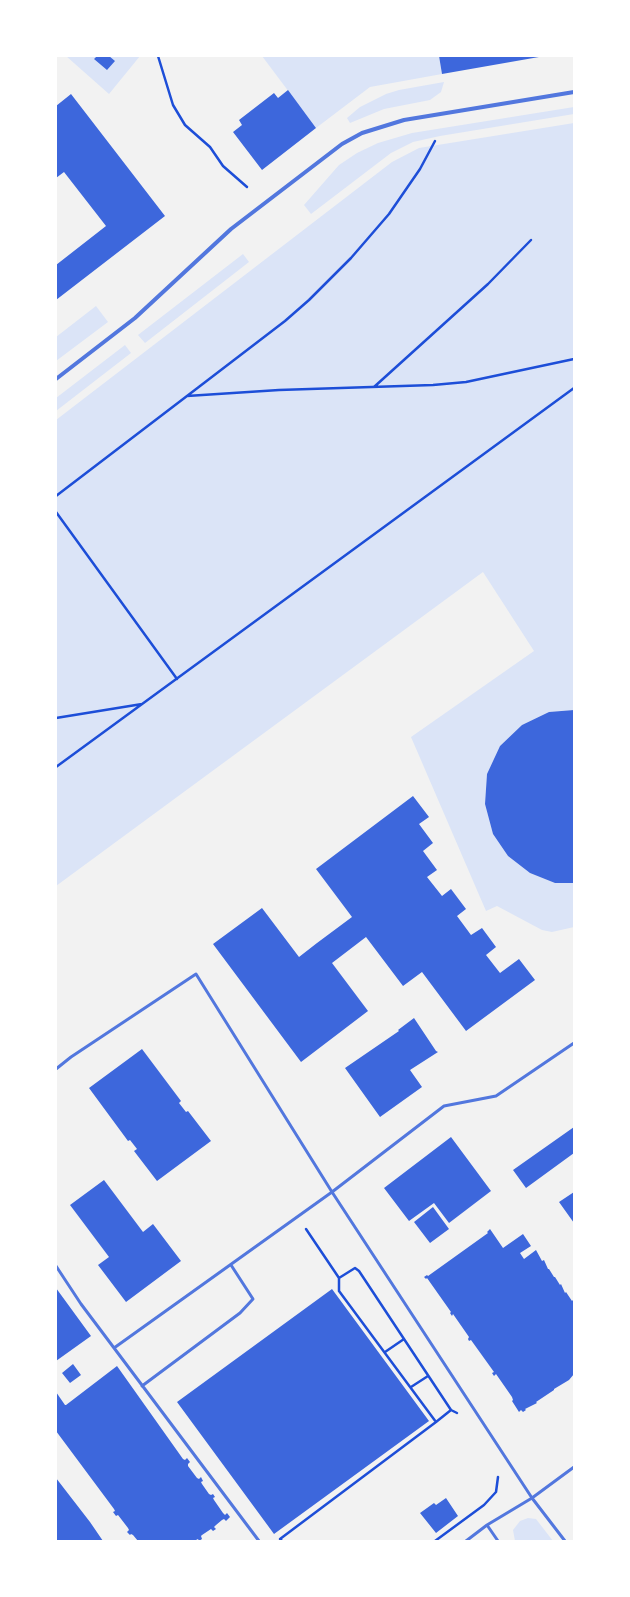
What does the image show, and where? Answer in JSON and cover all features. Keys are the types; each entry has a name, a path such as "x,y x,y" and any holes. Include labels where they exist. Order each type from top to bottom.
{"street":[{"path":"56,379 135,318 231,229 342,144 362,133 404,120 574,92"}],"lane":[{"path":"56,1069 71,1057 196,974 332,1192 532,1498 565,1541"},
{"path":"114,1348 332,1192 444,1106 496,1096 574,1043"},
{"path":"142,1386 240,1313 253,1299 231,1264"},
{"path":"56,1266 81,1304 259,1541"},
{"path":"466,1541 486,1526 532,1498 574,1467"},
{"path":"486,1526 498,1541"}],"path":[{"path":"158,56 174,105 185,125 210,147 223,166 247,187"},
{"path":"56,496 285,320 332,278 365,243 389,214 416,174 435,141"},
{"path":"373,388 467,303 531,240"},
{"path":"187,396 279,390 373,388 466,382 574,360"},
{"path":"56,767 574,388"},
{"path":"56,512 177,679"},
{"path":"56,718 142,704"},
{"path":"298,1216 339,1278 339,1291 436,1422"},
{"path":"339,1278 354,1268 359,1271 451,1410 463,1416"},
{"path":"385,1352 404,1338"},
{"path":"411,1388 428,1376"},
{"path":"282,1541 280,1539 451,1410"},
{"path":"435,1541 484,1505 496,1492 498,1479 497,1473"}],"shaded area":[{"path":"66,56 140,56 109,94"},
{"path":"262,56 439,56 442,74 370,87 316,128"},
{"path":"444,82 441,92 430,100 384,109 350,123 347,118 360,107 386,94 399,90"},
{"path":"574,107 574,114 440,136 413,142 391,153 311,214 304,205 339,165 357,153 378,143 412,133"},
{"path":"574,123 574,710 549,712 522,725 500,746 487,774 485,804 493,834 508,856 530,873 555,883 574,883 574,927 552,932 542,930 497,906 486,911 411,737 534,651 483,572 56,886 56,420 392,162 419,148"},
{"path":"243,254 249,262 145,343 138,335"},
{"path":"96,306 108,322 56,361 56,337"},
{"path":"125,345 131,353 56,411 56,398"},
{"path":"528,1518 536,1519 553,1541 515,1541 513,1530 520,1521"}],"building":[{"path":"97,56 109,56 115,61 107,70 94,59"},
{"path":"439,56 539,56 539,57 442,74"},
{"path":"288,90 316,128 262,170 233,132 242,125 239,120 274,93 278,98"},
{"path":"71,94 165,216 56,300 56,265 106,226 64,172 56,178 56,106"},
{"path":"574,710 574,883 555,883 530,873 508,856 493,834 485,804 487,774 500,746 522,725 549,712"},
{"path":"413,796 429,817 419,824 433,843 423,851 437,870 427,877 442,896 451,889 466,909 457,916 471,935 482,928 496,947 486,955 500,973 519,959 535,980 466,1031 422,972 403,986 366,937 332,963 368,1011 301,1062 213,944 262,908 299,957 352,917 316,869"},
{"path":"414,1018 438,1052 410,1070 422,1087 380,1117 345,1068 399,1031 398,1030"},
{"path":"142,1049 181,1101 179,1103 186,1112 188,1111 211,1141 157,1181 134,1151 137,1149 130,1140 128,1141 89,1088"},
{"path":"574,1127 574,1153 526,1188 513,1170"},
{"path":"451,1137 491,1191 449,1223 434,1203 409,1221 384,1188"},
{"path":"104,1180 143,1232 153,1224 181,1261 126,1302 98,1265 109,1257 70,1205"},
{"path":"574,1192 574,1223 559,1202"},
{"path":"433,1207 449,1229 430,1243 414,1222"},
{"path":"490,1229 503,1248 523,1234 531,1246 520,1253 524,1259 536,1250 542,1261 544,1260 548,1269 560,1285 561,1284 565,1293 566,1292 574,1303 574,1374 569,1380 554,1389 536,1402 537,1403 525,1409 526,1410 523,1412 521,1410 519,1412 512,1401 512,1397 496,1374 494,1376 492,1373 494,1372 471,1340 469,1341 469,1337 453,1314 452,1316 450,1313 451,1312 427,1278 426,1279 424,1277 427,1275 428,1276 488,1233 487,1232"},
{"path":"56,1288 91,1336 56,1361"},
{"path":"332,1289 429,1421 274,1534 177,1402"},
{"path":"73,1364 81,1375 70,1383 62,1373"},
{"path":"117,1366 183,1459 185,1460 187,1458 190,1462 188,1466 197,1478 199,1479 201,1477 203,1481 201,1482 202,1484 209,1494 213,1494 215,1497 213,1498 214,1500 223,1513 225,1515 227,1513 230,1517 226,1521 224,1519 222,1520 214,1527 216,1529 213,1531 211,1529 202,1535 202,1539 199,1541 198,1539 194,1541 138,1541 133,1535 130,1535 127,1532 129,1530 128,1528 118,1515 116,1516 113,1512 115,1511 114,1509 56,1431 56,1392 66,1405"},
{"path":"56,1478 90,1522 103,1541 56,1541"},
{"path":"446,1498 458,1516 436,1533 420,1513 434,1503 436,1505"}]}
